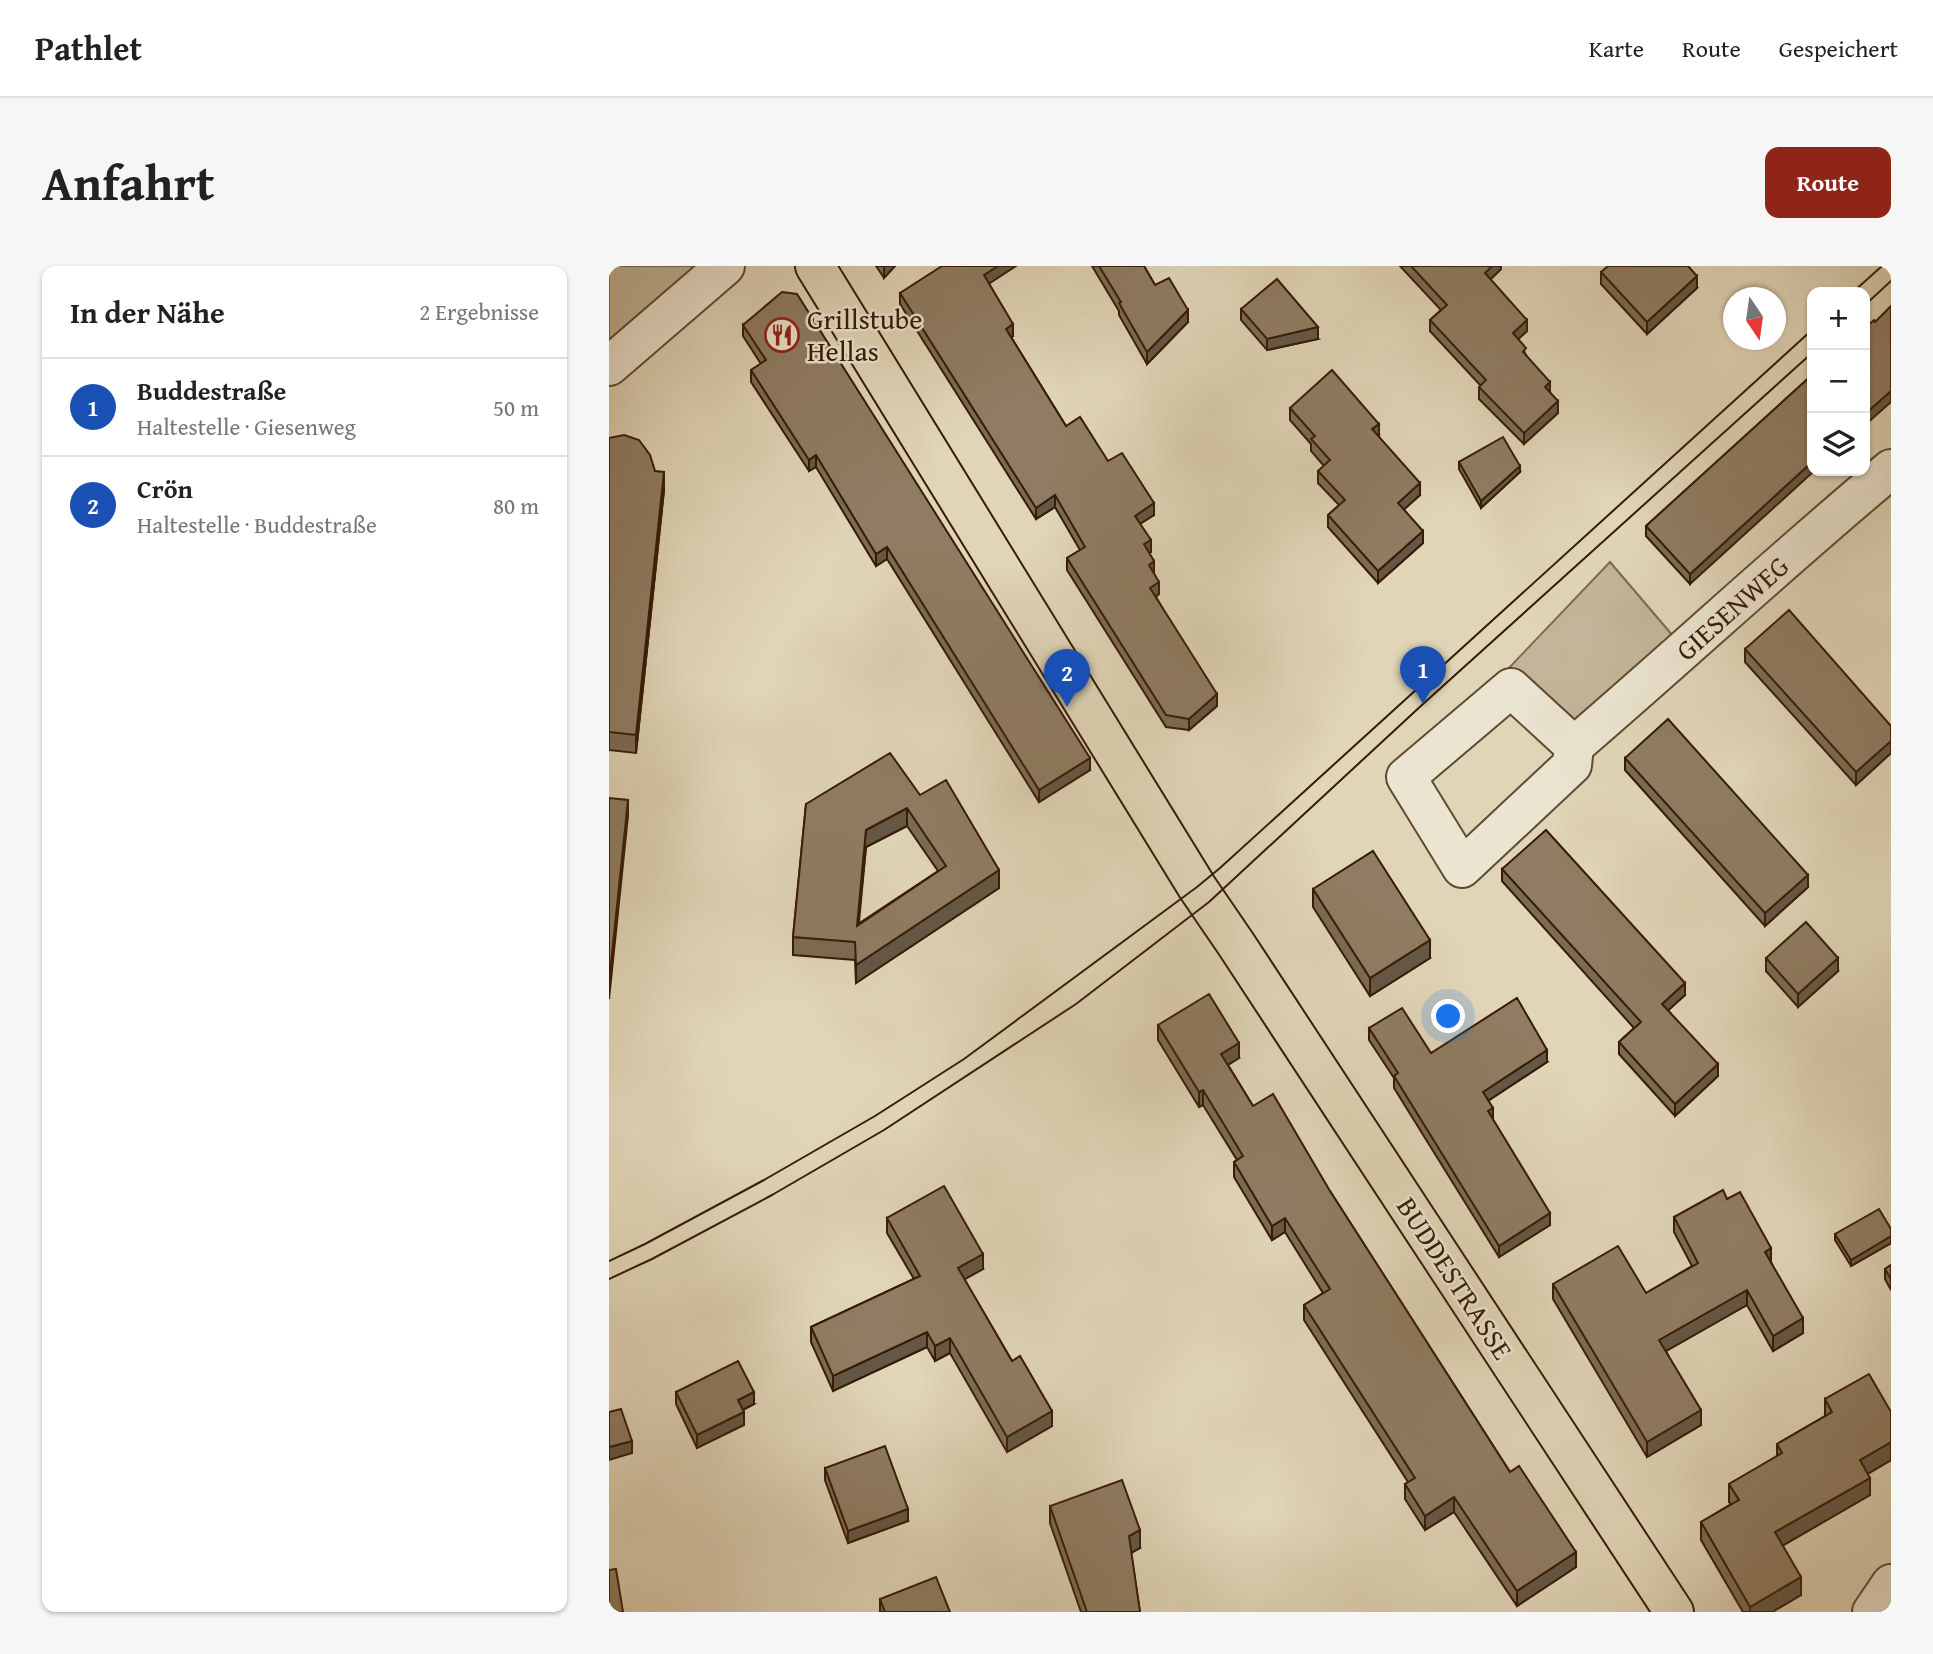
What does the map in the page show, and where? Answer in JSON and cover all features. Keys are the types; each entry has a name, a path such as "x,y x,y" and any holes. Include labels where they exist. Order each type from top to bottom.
{"main road":[{"name":"BUDDESTRASSE","path":"815,266 1197,887 1674,1612"}],"street":[{"path":"609,366 725,266"},
{"name":"GIESENWEG","path":"1574,746 1511,688 1406,777 1462,868 1572,765 1574,746 1694,643 1826,523 1891,469"},
{"path":"1872,1612 1891,1584"}],"shaded area":[{"path":"609,266 701,266 609,354"},
{"path":"1610,562 1679,643 1576,733 1507,670"}],"building":[{"path":"942,266 998,266 984,275 1013,324 1006,329 1066,426 1080,417 1108,461 1122,453 1154,503 1135,516 1151,540 1144,544 1154,561 1149,565 1159,582 1150,588 1217,694 1189,719 1166,715 1067,558 1085,547 1055,495 1036,508 900,293"},
{"path":"1099,266 1144,266 1155,285 1169,278 1188,310 1147,352"},
{"path":"1411,266 1492,266 1485,273 1527,320 1513,333 1526,348 1523,352 1550,382 1545,387 1558,401 1524,433 1479,387 1486,380 1430,320 1447,305"},
{"path":"1608,266 1688,266 1697,276 1647,322 1601,272"},
{"path":"1277,279 1318,327 1267,339 1241,309"},
{"path":"782,292 797,294 1090,758 1039,790 887,547 876,554 816,455 809,460 751,370 766,360 743,325"},
{"path":"1891,306 1891,391 1870,410 1870,324 1874,320 1875,322"},
{"path":"1332,370 1379,424 1372,429 1420,483 1398,503 1423,531 1378,571 1328,515 1345,500 1318,471 1330,460 1311,439 1315,436 1290,408"},
{"path":"1807,380 1807,467 1690,574 1646,526"},
{"path":"624,435 639,440 650,455 655,471 664,472 636,735 609,732 609,438"},
{"path":"1503,437 1520,466 1481,501 1459,462"},
{"path":"1789,610 1891,726 1891,741 1856,772 1745,649"},
{"path":"1668,719 1808,875 1765,913 1625,758"},
{"path":"890,753 920,795 946,780 999,870 856,965 855,942 793,937 806,804","holes":["907,808 946,866 857,926 866,830"]},
{"path":"609,798 628,800 609,983"},
{"path":"1546,830 1685,983 1662,1004 1718,1064 1675,1104 1619,1042 1641,1022 1502,869"},
{"path":"1373,851 1430,940 1370,978 1313,889"},
{"path":"1806,922 1838,958 1798,994 1766,958"},
{"path":"1209,994 1239,1043 1221,1054 1253,1106 1273,1094 1330,1191 1510,1472 1519,1466 1576,1552 1517,1591 1454,1497 1425,1516 1405,1484 1415,1478 1304,1305 1330,1289 1285,1218 1272,1226 1234,1162 1243,1156 1203,1090 1199,1092 1158,1025"},
{"path":"1517,998 1547,1050 1483,1092 1493,1108 1488,1111 1550,1213 1499,1246 1394,1076 1398,1073 1369,1028 1402,1008 1431,1053"},
{"path":"944,1186 983,1254 958,1268 1012,1361 1020,1356 1052,1411 1007,1437 950,1338 935,1346 927,1332 833,1376 811,1327 920,1276 887,1218"},
{"path":"1723,1190 1727,1199 1740,1192 1771,1248 1765,1252 1803,1318 1773,1336 1747,1290 1659,1340 1701,1410 1647,1442 1553,1284 1618,1246 1646,1293 1698,1263 1674,1217"},
{"path":"1879,1209 1891,1229 1891,1236 1851,1260 1835,1234"},
{"path":"1891,1265 1891,1279 1885,1269"},
{"path":"738,1361 754,1392 738,1400 744,1412 697,1435 676,1392"},
{"path":"1869,1374 1891,1412 1891,1442 1860,1460 1870,1478 1775,1532 1801,1577 1750,1607 1701,1522 1739,1500 1729,1484 1782,1453 1777,1444 1832,1412 1825,1399"},
{"path":"621,1409 632,1441 609,1447 609,1412"},
{"path":"885,1446 908,1509 848,1531 825,1468"},
{"path":"1122,1480 1140,1530 1129,1536 1140,1612 1087,1612 1050,1506"},
{"path":"616,1569 623,1612 609,1612 609,1570"},
{"path":"936,1577 950,1612 885,1612 880,1599"}],"tram line":[{"path":"1859,287 1882,266"},
{"path":"1870,300 1891,281"},
{"path":"609,1261 764,1180 875,1116 964,1059 1197,887 1807,335"},
{"path":"609,1279 772,1195 884,1130 1076,1004 1209,902 1423,704 1807,358"}],"place":[{"name":"Grillstube Hellas","path":"782,335"},
{"name":"Buddestraße","path":"1423,704"},
{"name":"Crön","path":"1067,707"}]}
